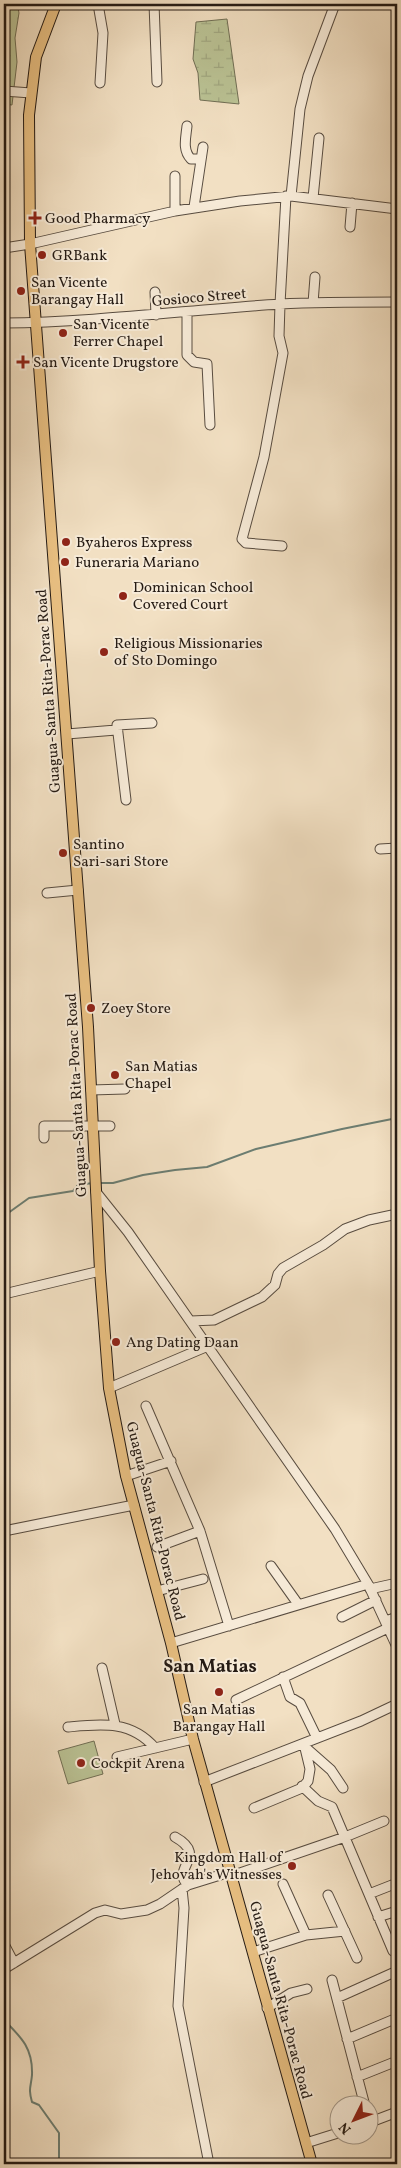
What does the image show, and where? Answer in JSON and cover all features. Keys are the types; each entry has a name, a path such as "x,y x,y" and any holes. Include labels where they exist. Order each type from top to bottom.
{"main road":[{"name":"Guagua-Santa Rita-Porac Road","path":"56,4 36,57 31,93 28,140 30,244 78,890 100,1271 109,1388 126,1476 171,1643 204,1782 312,2164"}],"street":[{"path":"98,4 103,33 100,83"},
{"path":"154,4 157,82"},
{"path":"282,546 246,543 242,539 264,457 283,353 279,336 280,304 289,196 300,109 308,76 334,4"},
{"path":"4,91 31,93"},
{"path":"187,126 185,148 187,155 191,159 201,159"},
{"path":"313,198 319,138"},
{"path":"194,207 203,147"},
{"path":"175,176 175,211"},
{"path":"4,248 30,244 194,207 289,196 397,209"},
{"path":"350,227 352,203"},
{"path":"313,303 315,278"},
{"path":"155,292 156,315"},
{"name":"Gosioco Street","path":"4,323 36,323 187,313 280,304 397,302"},
{"path":"187,313 188,355 194,362 207,364 210,425"},
{"path":"126,800 116,730 117,725 152,723"},
{"path":"67,734 116,730"},
{"path":"380,849 397,848"},
{"path":"47,893 78,890"},
{"path":"91,1090 125,1089"},
{"path":"44,1138 44,1126 110,1126"},
{"path":"95,1187 314,1498 369,1586 397,1647"},
{"path":"191,1321 214,1320 262,1297 275,1285 278,1274 283,1268 323,1245 345,1229 369,1220 397,1214"},
{"path":"4,1294 100,1271"},
{"path":"109,1388 208,1346"},
{"path":"146,1406 200,1531 230,1626"},
{"path":"126,1476 171,1461"},
{"path":"4,1531 134,1505"},
{"path":"157,1547 200,1531"},
{"path":"271,1566 298,1604"},
{"path":"157,1590 203,1579"},
{"path":"171,1643 298,1604 369,1586 397,1583"},
{"path":"342,1618 376,1600"},
{"path":"236,1700 387,1624 397,1617"},
{"path":"102,1668 115,1724"},
{"path":"283,1677 290,1697 300,1704 317,1738"},
{"path":"204,1782 305,1746 317,1738 361,1721 397,1704"},
{"path":"68,1727 115,1724 148,1740 155,1748"},
{"path":"117,1757 193,1739"},
{"path":"254,1808 298,1790 308,1781 310,1775 305,1746"},
{"path":"305,1746 331,1770 343,1788"},
{"path":"302,1786 318,1801 332,1807 393,1951"},
{"path":"4,1969 96,1913 105,1910 121,1914 147,1910 160,1904 185,1887 345,1837 384,1821"},
{"path":"176,1837 190,1851 190,1860 183,1871 185,1887 184,1917 178,2006 209,2164"},
{"path":"369,1894 397,1883"},
{"path":"283,1884 306,1935"},
{"path":"328,1895 357,1958"},
{"path":"378,1917 397,1911"},
{"path":"253,1952 306,1935 345,1931"},
{"path":"4,1944 14,1963"},
{"path":"337,1998 397,1970"},
{"path":"332,1980 362,2096"},
{"path":"268,2008 291,1993 307,1989"},
{"path":"348,2039 397,2018"},
{"path":"357,2078 397,2061"},
{"path":"378,2117 397,2112"},
{"path":"306,2143 328,2136"}],"green space":[{"path":"4,5 18,7 19,13 15,38 17,62 12,105 4,104"},
{"path":"227,19 239,104 200,100 198,73 193,59 196,22"},
{"name":"Cockpit Arena","path":"94,1741 103,1774 68,1784 58,1751"}],"waterway":[{"path":"100,1183 113,1183 143,1175 207,1167 256,1149 397,1118"},
{"path":"4,1216 29,1198 73,1191 78,1185 93,1183"},
{"path":"4,2020 21,2038 28,2050 32,2066 30,2090 32,2102 39,2105 59,2133 59,2164"}],"place":[{"name":"Good Pharmacy","path":"35,218"},
{"name":"GRBank","path":"42,255"},
{"name":"San Vicente Barangay Hall","path":"21,291"},
{"name":"San Vicente Ferrer Chapel","path":"63,333"},
{"name":"San Vicente Drugstore","path":"23,362"},
{"name":"Byaheros Express","path":"66,542"},
{"name":"Funeraria Mariano","path":"65,562"},
{"name":"Dominican School Covered Court","path":"123,596"},
{"name":"Religious Missionaries of Sto Domingo","path":"104,652"},
{"name":"Santino Sari-sari Store","path":"63,853"},
{"name":"Zoey Store","path":"91,1008"},
{"name":"San Matias Chapel","path":"115,1075"},
{"name":"Ang Dating Daan","path":"116,1342"},
{"name":"San Matias Barangay Hall","path":"219,1692"},
{"name":"Cockpit Arena","path":"81,1763"},
{"name":"Kingdom Hall of Jehovah's Witnesses","path":"292,1866"}],"district":[{"name":"San Matias","path":"210,1666"}]}
